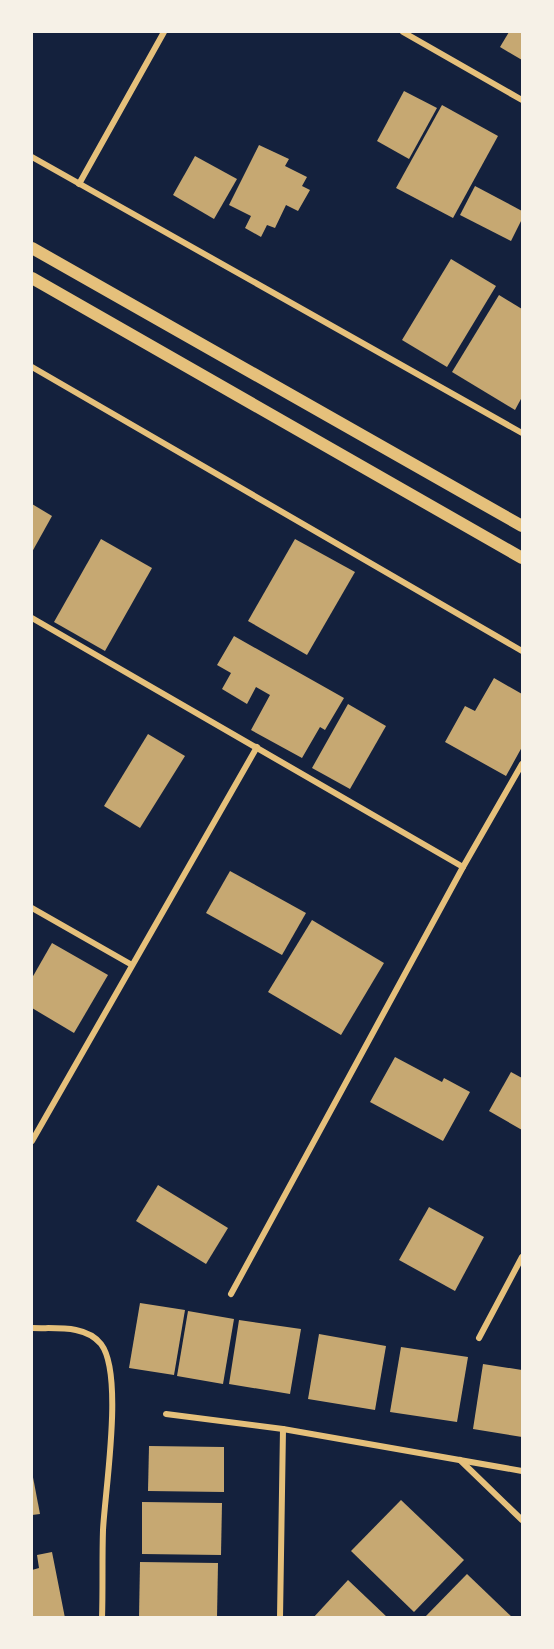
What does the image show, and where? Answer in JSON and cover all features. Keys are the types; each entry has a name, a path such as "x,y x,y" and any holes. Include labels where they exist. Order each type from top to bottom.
{"main road":[{"path":"32,248 522,526"},
{"path":"32,278 522,558"}],"street":[{"path":"79,184 164,32"},
{"path":"403,32 522,100"},
{"path":"32,157 522,433"},
{"path":"32,367 522,651"},
{"path":"32,618 463,867"},
{"path":"32,1141 257,747"},
{"path":"231,1294 463,867 522,764"},
{"path":"32,908 132,965"},
{"path":"478,1338 522,1257"},
{"path":"32,1328 81,1330 100,1343 109,1360 112,1404 103,1532 102,1617"},
{"path":"166,1414 283,1429 522,1471"},
{"path":"280,1617 283,1429"},
{"path":"460,1460 522,1520"}],"building":[{"path":"509,32 522,32 522,60 500,47"},
{"path":"404,91 437,108 409,159 377,141"},
{"path":"442,105 498,136 453,218 396,188"},
{"path":"259,145 289,159 285,166 307,177 302,186 310,190 298,211 286,205 275,228 267,225 261,237 245,228 251,216 229,205"},
{"path":"195,156 237,179 214,219 173,195"},
{"path":"475,186 522,211 522,219 511,241 460,215"},
{"path":"451,259 496,286 447,367 402,340"},
{"path":"499,295 522,309 522,397 515,410 452,372"},
{"path":"32,504 52,516 32,552"},
{"path":"101,539 152,568 105,651 54,622"},
{"path":"295,539 355,572 307,655 248,621"},
{"path":"234,636 344,698 325,730 320,727 302,758 251,730 270,695 256,687 247,704 222,689 231,673 217,665"},
{"path":"494,678 522,694 522,747 506,776 445,742 465,706 475,711"},
{"path":"348,704 386,726 350,789 312,768"},
{"path":"148,734 185,756 140,828 104,806"},
{"path":"230,871 306,913 282,955 206,913"},
{"path":"312,920 384,963 341,1035 268,992"},
{"path":"52,943 108,975 74,1033 32,1008 32,978"},
{"path":"395,1057 442,1082 444,1078 470,1092 443,1141 370,1102"},
{"path":"511,1072 522,1078 522,1130 489,1111"},
{"path":"158,1185 228,1228 206,1264 136,1221"},
{"path":"429,1207 484,1237 455,1291 399,1260"},
{"path":"140,1303 185,1310 174,1375 129,1368"},
{"path":"188,1311 234,1319 223,1384 177,1376"},
{"path":"239,1320 301,1329 290,1394 229,1384"},
{"path":"319,1334 386,1346 375,1410 308,1399"},
{"path":"401,1347 468,1357 457,1422 390,1412"},
{"path":"483,1364 522,1370 522,1437 473,1429"},
{"path":"149,1446 224,1447 224,1492 148,1491"},
{"path":"32,1472 40,1514 32,1515"},
{"path":"401,1500 464,1560 414,1612 351,1551"},
{"path":"142,1502 222,1503 221,1555 142,1554"},
{"path":"52,1552 65,1618 32,1618 32,1570 39,1568 37,1555"},
{"path":"140,1562 218,1563 217,1618 139,1618"},
{"path":"467,1574 513,1618 424,1618"},
{"path":"348,1580 388,1618 313,1618"}]}
